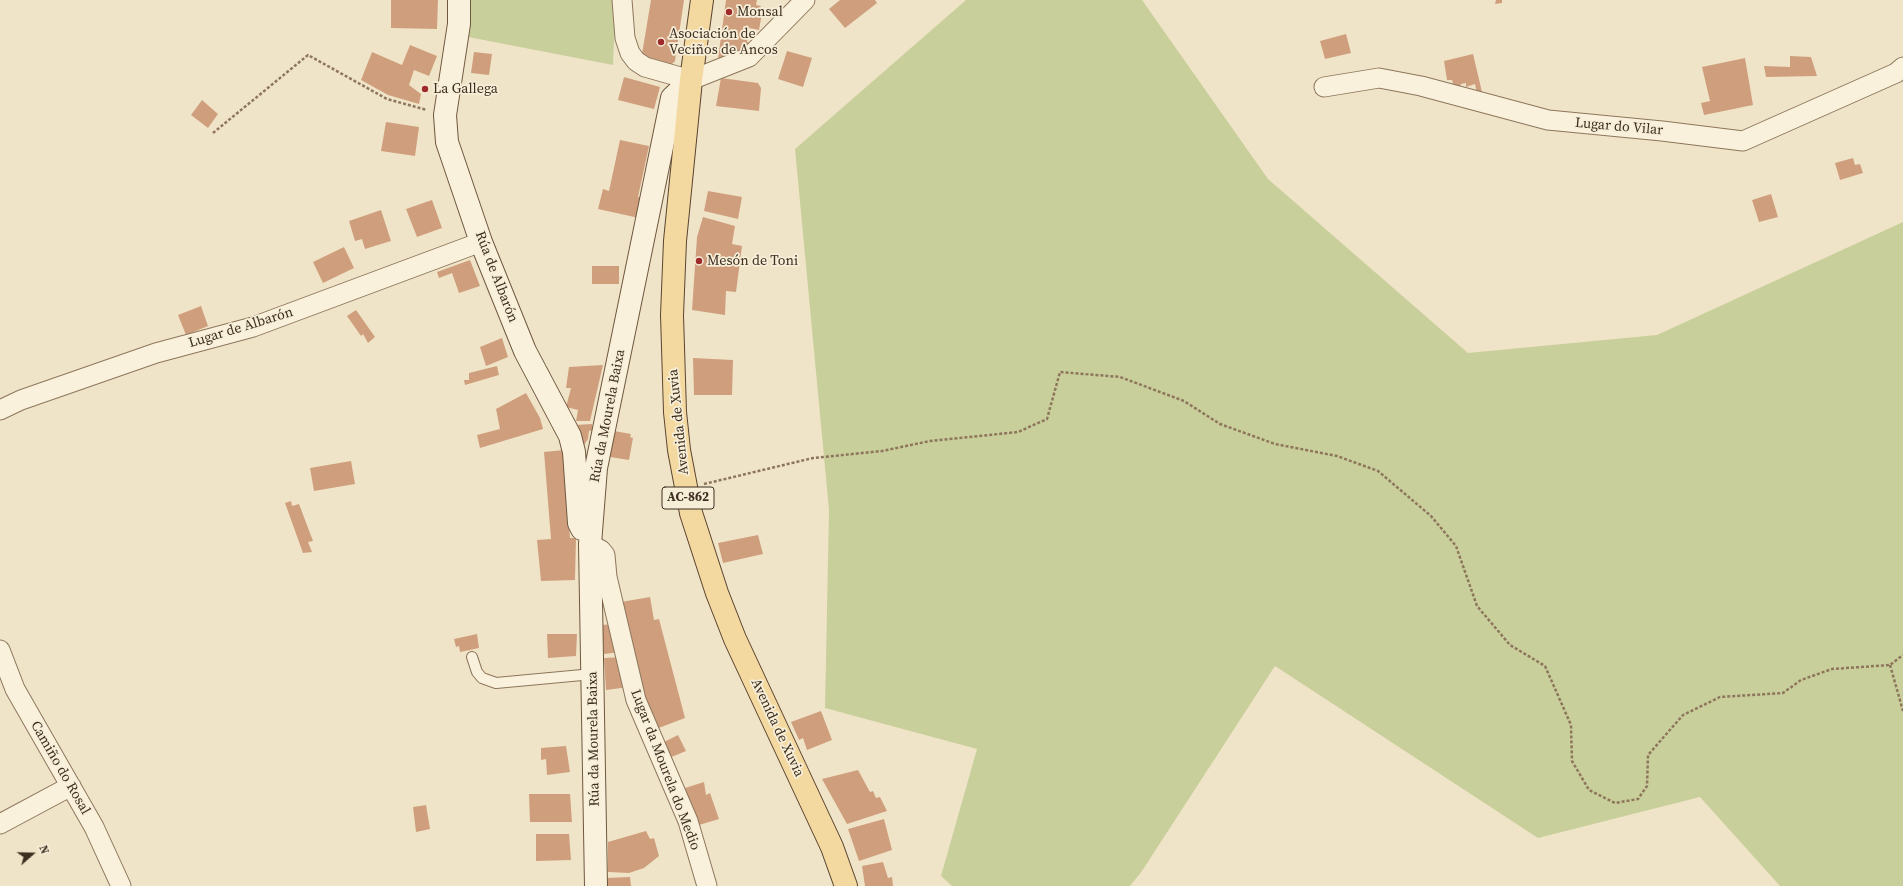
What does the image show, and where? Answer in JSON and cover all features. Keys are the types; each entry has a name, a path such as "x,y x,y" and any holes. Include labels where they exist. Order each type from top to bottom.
{"main road":[{"name":"Avenida de Xuvia","path":"702,0 691,80 675,241 672,315 675,412 686,487 700,544 735,639 810,798 832,847 846,886"}],"street":[{"name":"Rúa de Albarón","path":"459,0 459,24 445,115 447,142 481,242 525,351 570,436 574,452 579,523 590,544"},
{"path":"622,0 624,38 630,54 636,61 645,66 691,80 749,57 805,0"},
{"name":"Lugar do Vilar","path":"1324,87 1378,78 1421,86 1548,120 1662,131 1742,141 1896,72 1903,67"},
{"name":"Rúa da Mourela Baixa","path":"596,886 590,544 596,468 672,98 691,80"},
{"name":"Lugar de Albarón","path":"0,410 21,400 156,353 253,327 481,242"},
{"name":"Lugar da Mourela do Medio","path":"590,544 601,550 605,555 608,576 636,700 688,821 707,886"},
{"name":"Camiño do Rosal","path":"0,650 15,689 94,827 121,886"},
{"path":"0,824 71,786"}],"lane":[{"path":"472,657 477,672 482,678 496,683 592,674"}],"path":[{"path":"213,133 308,56 387,99 445,115"},
{"path":"686,487 751,474 813,458 882,451 930,440 1018,432 1048,419 1060,372 1120,377 1184,401 1220,424 1240,432 1275,444 1337,456 1378,471 1431,516 1456,546 1477,606 1510,645 1546,666 1571,725 1572,761 1589,790 1615,803 1638,799 1647,786 1648,755 1683,715 1720,697 1783,693 1801,680 1832,669 1890,665 1903,655"},
{"path":"1890,665 1903,711"}],"green space":[{"path":"466,0 616,0 613,65 463,36"},
{"path":"966,0 1142,0 1268,179 1468,353 1657,335 1903,222 1903,886 1780,886 1700,797 1538,838 1275,666 1142,871 1130,886 952,886 941,876 977,749 825,708 829,510 795,149"}],"building":[{"path":"391,0 438,0 437,29 391,28"},
{"path":"651,0 684,0 675,61 671,65 647,60 642,54"},
{"path":"726,0 757,0 756,5 761,6 758,12 762,13 759,30 749,28 747,42 757,44 718,59"},
{"path":"840,0 875,0 877,3 845,28 829,9"},
{"path":"1496,0 1502,0 1502,3 1495,4"},
{"path":"1346,34 1351,53 1325,59 1320,41"},
{"path":"410,45 437,56 429,76 414,70 409,85 421,94 419,104 388,95 361,80 372,52 402,65"},
{"path":"787,51 812,58 803,87 778,79"},
{"path":"474,52 492,54 489,75 471,73"},
{"path":"1473,54 1482,92 1477,94 1475,84 1466,87 1466,83 1461,84 1459,89 1454,88 1452,80 1447,80 1444,61"},
{"path":"1790,56 1811,57 1817,76 1766,77 1764,66 1790,67"},
{"path":"1745,58 1753,105 1704,115 1701,103 1710,101 1702,67"},
{"path":"624,77 660,87 654,109 618,100"},
{"path":"721,78 758,83 761,88 759,111 716,106"},
{"path":"202,100 218,114 208,128 191,115"},
{"path":"386,122 419,127 415,156 381,151"},
{"path":"620,140 649,146 638,197 644,198 639,218 598,209 603,189 609,191"},
{"path":"1853,158 1855,165 1860,164 1863,173 1840,180 1835,163"},
{"path":"708,191 742,197 738,219 704,211"},
{"path":"1771,194 1778,217 1759,222 1752,200"},
{"path":"432,200 442,228 417,237 406,209"},
{"path":"381,210 391,241 365,249 362,239 355,241 349,221"},
{"path":"703,217 735,226 732,244 742,246 736,292 726,291 725,315 692,310 697,237"},
{"path":"344,247 354,268 323,283 313,262"},
{"path":"470,260 480,286 459,293 452,273 439,278 437,272"},
{"path":"592,266 619,266 619,284 592,284"},
{"path":"201,306 208,326 186,335 178,315"},
{"path":"356,310 375,337 368,343 363,334 361,336 347,316"},
{"path":"502,338 508,357 486,366 480,347"},
{"path":"693,358 733,360 732,395 694,395"},
{"path":"603,365 590,421 576,421 578,410 566,407 571,388 566,388 569,367"},
{"path":"497,366 499,375 465,385 464,380 469,380 469,373"},
{"path":"526,393 540,418 543,429 480,448 477,435 500,429 496,409"},
{"path":"592,424 593,430 589,431 588,439 584,445 575,425"},
{"path":"614,431 631,434 630,437 633,438 629,460 610,457"},
{"path":"564,450 570,538 576,538 575,580 541,581 537,540 551,539 544,452"},
{"path":"351,461 355,484 314,491 310,468"},
{"path":"291,501 292,506 299,504 313,541 308,542 312,552 303,553 285,503"},
{"path":"758,535 763,554 723,563 718,543"},
{"path":"650,597 654,620 659,619 685,718 656,729 645,710 621,602"},
{"path":"615,624 621,652 604,654 602,625"},
{"path":"477,634 479,648 460,652 459,646 456,647 454,639"},
{"path":"547,634 577,634 576,656 548,658"},
{"path":"622,657 629,687 606,690 604,658"},
{"path":"821,711 832,740 807,750 803,738 799,740 791,722"},
{"path":"678,735 686,751 669,758 664,742"},
{"path":"566,746 570,772 547,775 546,759 541,760 541,748"},
{"path":"858,770 870,792 873,791 876,798 880,797 887,811 847,824 822,779"},
{"path":"704,782 706,795 710,793 719,819 699,825 685,788"},
{"path":"529,794 570,794 572,822 530,822"},
{"path":"426,805 430,829 416,832 413,807"},
{"path":"884,819 892,850 859,861 848,829"},
{"path":"646,831 650,839 654,838 659,856 644,868 629,873 608,872 608,842"},
{"path":"536,834 569,834 571,860 536,861"},
{"path":"883,862 888,878 892,877 893,886 865,886 862,866"},
{"path":"630,877 631,886 607,886 606,878"}],"place":[{"name":"Monsal","path":"729,12"},
{"name":"Asociación de Veciños de Ancos","path":"661,42"},
{"name":"La Gallega","path":"425,89"},
{"name":"Mesón de Toni","path":"699,261"}]}
